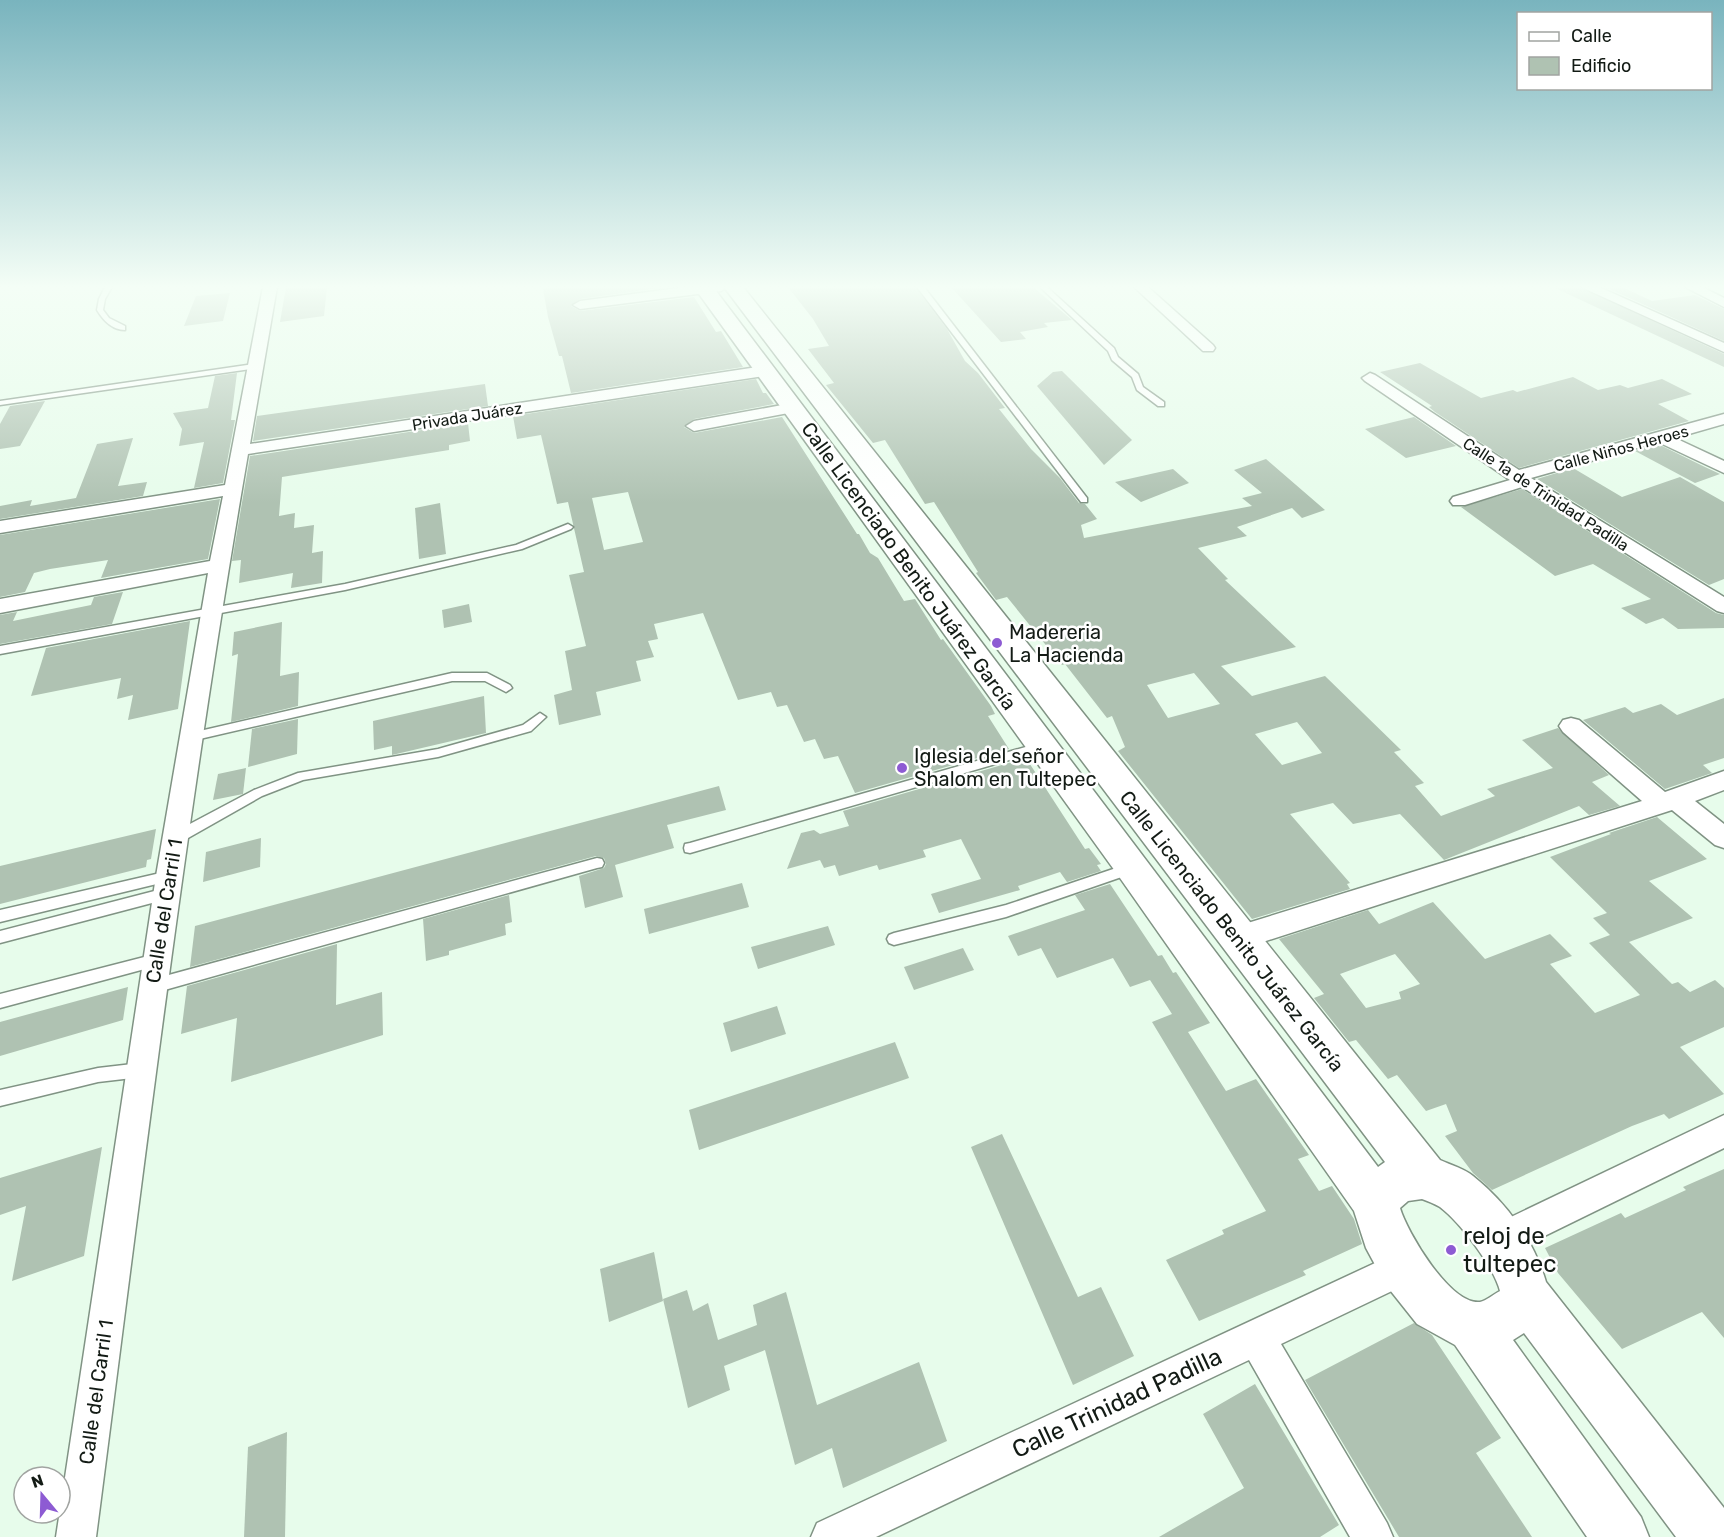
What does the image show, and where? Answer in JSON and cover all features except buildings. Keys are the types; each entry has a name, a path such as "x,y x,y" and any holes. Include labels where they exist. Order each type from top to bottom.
{"street":[{"name":"Calle del Carril 1","path":"76,1537 167,885 211,610 255,359"},
{"name":"Calle Licenciado Benito Juárez García","path":"757,359 793,408 972,624 1238,938 1424,1176 1456,1191 1500,1240 1516,1264 1526,1295 1711,1537"},
{"name":"Calle Licenciado Benito Juárez García","path":"769,359 972,624 1043,746 1374,1200 1383,1231 1403,1268 1434,1307 1473,1327 1621,1537"},
{"name":"Privada Juárez","path":"241,450 764,371"},
{"name":"Calle 1a de Trinidad Padilla","path":"1370,378 1521,479 1724,606"},
{"path":"694,426 793,408"},
{"name":"Calle Niños Heroes","path":"1459,501 1521,479 1724,419"},
{"path":"1662,438 1724,468"},
{"path":"0,527 232,489"},
{"path":"0,606 219,565"},
{"path":"1571,726 1668,801 1724,838"},
{"path":"1238,938 1668,801 1724,780"},
{"path":"1500,1240 1724,1131"},
{"path":"1374,1200 1398,1179 1424,1176"},
{"name":"Calle Trinidad Padilla","path":"831,1537 1403,1268"},
{"path":"1473,1327 1487,1327 1518,1308 1526,1295"},
{"path":"1257,1338 1373,1537"}],"lane":[{"path":"975,359 1084,500"},
{"path":"1117,359 1135,376 1140,388 1161,404"},
{"path":"0,403 254,366"},
{"path":"0,650 345,587 519,548 568,527"},
{"path":"191,737 452,677 487,677 506,688"},
{"path":"175,838 258,793 302,776 438,753 527,728 540,717"},
{"path":"690,848 1043,746"},
{"path":"0,1001 154,973 597,862"},
{"path":"894,939 1006,911 1133,868"},
{"path":"0,916 167,885"},
{"path":"0,937 167,885"},
{"path":"0,1098 98,1075 141,1070"}],"place":[{"name":"Madereria La Hacienda","path":"997,643"},
{"name":"Iglesia del señor Shalom en Tultepec","path":"902,768"},
{"name":"reloj de tultepec","path":"1451,1250"}]}
